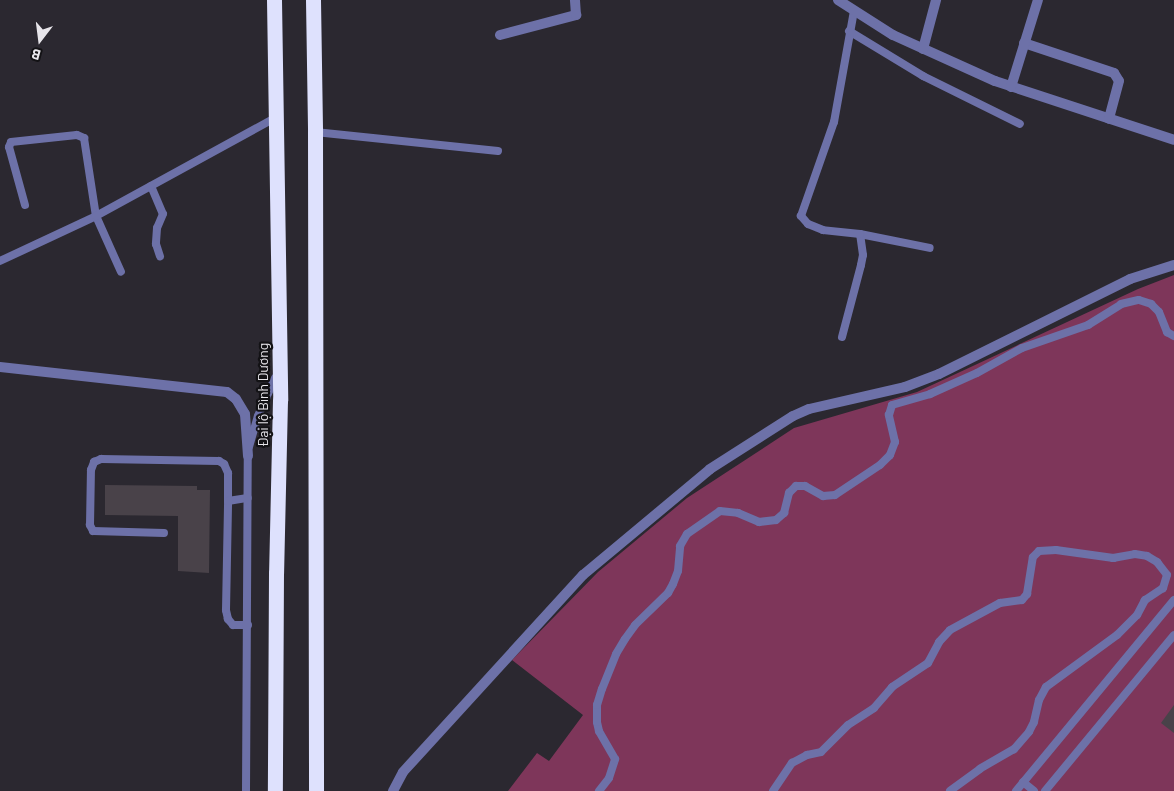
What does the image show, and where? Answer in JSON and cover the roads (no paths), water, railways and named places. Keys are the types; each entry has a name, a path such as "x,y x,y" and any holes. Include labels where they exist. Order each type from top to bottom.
{"highway":[{"name":"Đại lộ Bình Dương","path":"274,0 279,364 275,791"},
{"path":"313,0 316,791"}],"street":[{"path":"500,35 576,15 575,0"},
{"path":"838,0 888,32 923,50 1011,87 1174,140"},
{"path":"923,50 936,0"},
{"path":"1011,87 1038,0"},
{"path":"1024,43 1114,73 1119,81 1110,119"},
{"path":"393,791 403,772 583,575 710,470 793,416 809,409 905,386 939,374 1130,279 1174,265"},
{"path":"0,367 226,392 236,399 245,414 248,454"}],"lane":[{"path":"854,11 834,122 801,216 808,224 823,230 860,234 930,248"},
{"path":"849,31 923,76 1020,124"},
{"path":"0,260 96,216 275,118"},
{"path":"315,132 498,151"},
{"path":"25,205 9,147 11,142 77,134 84,138 96,216 121,272"},
{"path":"150,186 162,214 157,228 156,244 160,256"},
{"path":"842,337 863,255 860,234"},
{"path":"598,791 609,778 615,759 599,731 597,722 597,705 602,689 613,660 625,639 635,625 668,593 673,584 678,571 680,546 687,534 720,511 732,511 765,523 776,520 784,513 790,493 796,486 805,486 823,496 835,495 880,465 890,455 895,442 889,415 892,405 947,387 1022,348 1088,325 1120,304 1139,300 1151,304 1159,312 1167,332 1174,336"},
{"path":"246,791 248,454 258,416 279,364"},
{"path":"164,533 93,531 90,525 91,470 94,462 100,460 219,461 224,464 228,473 226,616 233,625 248,625"},
{"path":"228,501 248,498"},
{"path":"772,791 792,763 807,755 821,752 840,731 874,708 892,687 924,667 932,658 939,642 950,630 1000,603 1022,600 1026,594 1033,557 1040,551 1056,550 1113,558 1140,555 1158,562 1170,577 1163,588 1145,600 1137,615 1125,628 1046,687 1039,700 1034,722 1029,732 1014,749 980,769 950,791"},
{"path":"1016,791 1174,601"},
{"path":"1045,791 1174,635"},
{"path":"1023,782 1034,791"}]}
